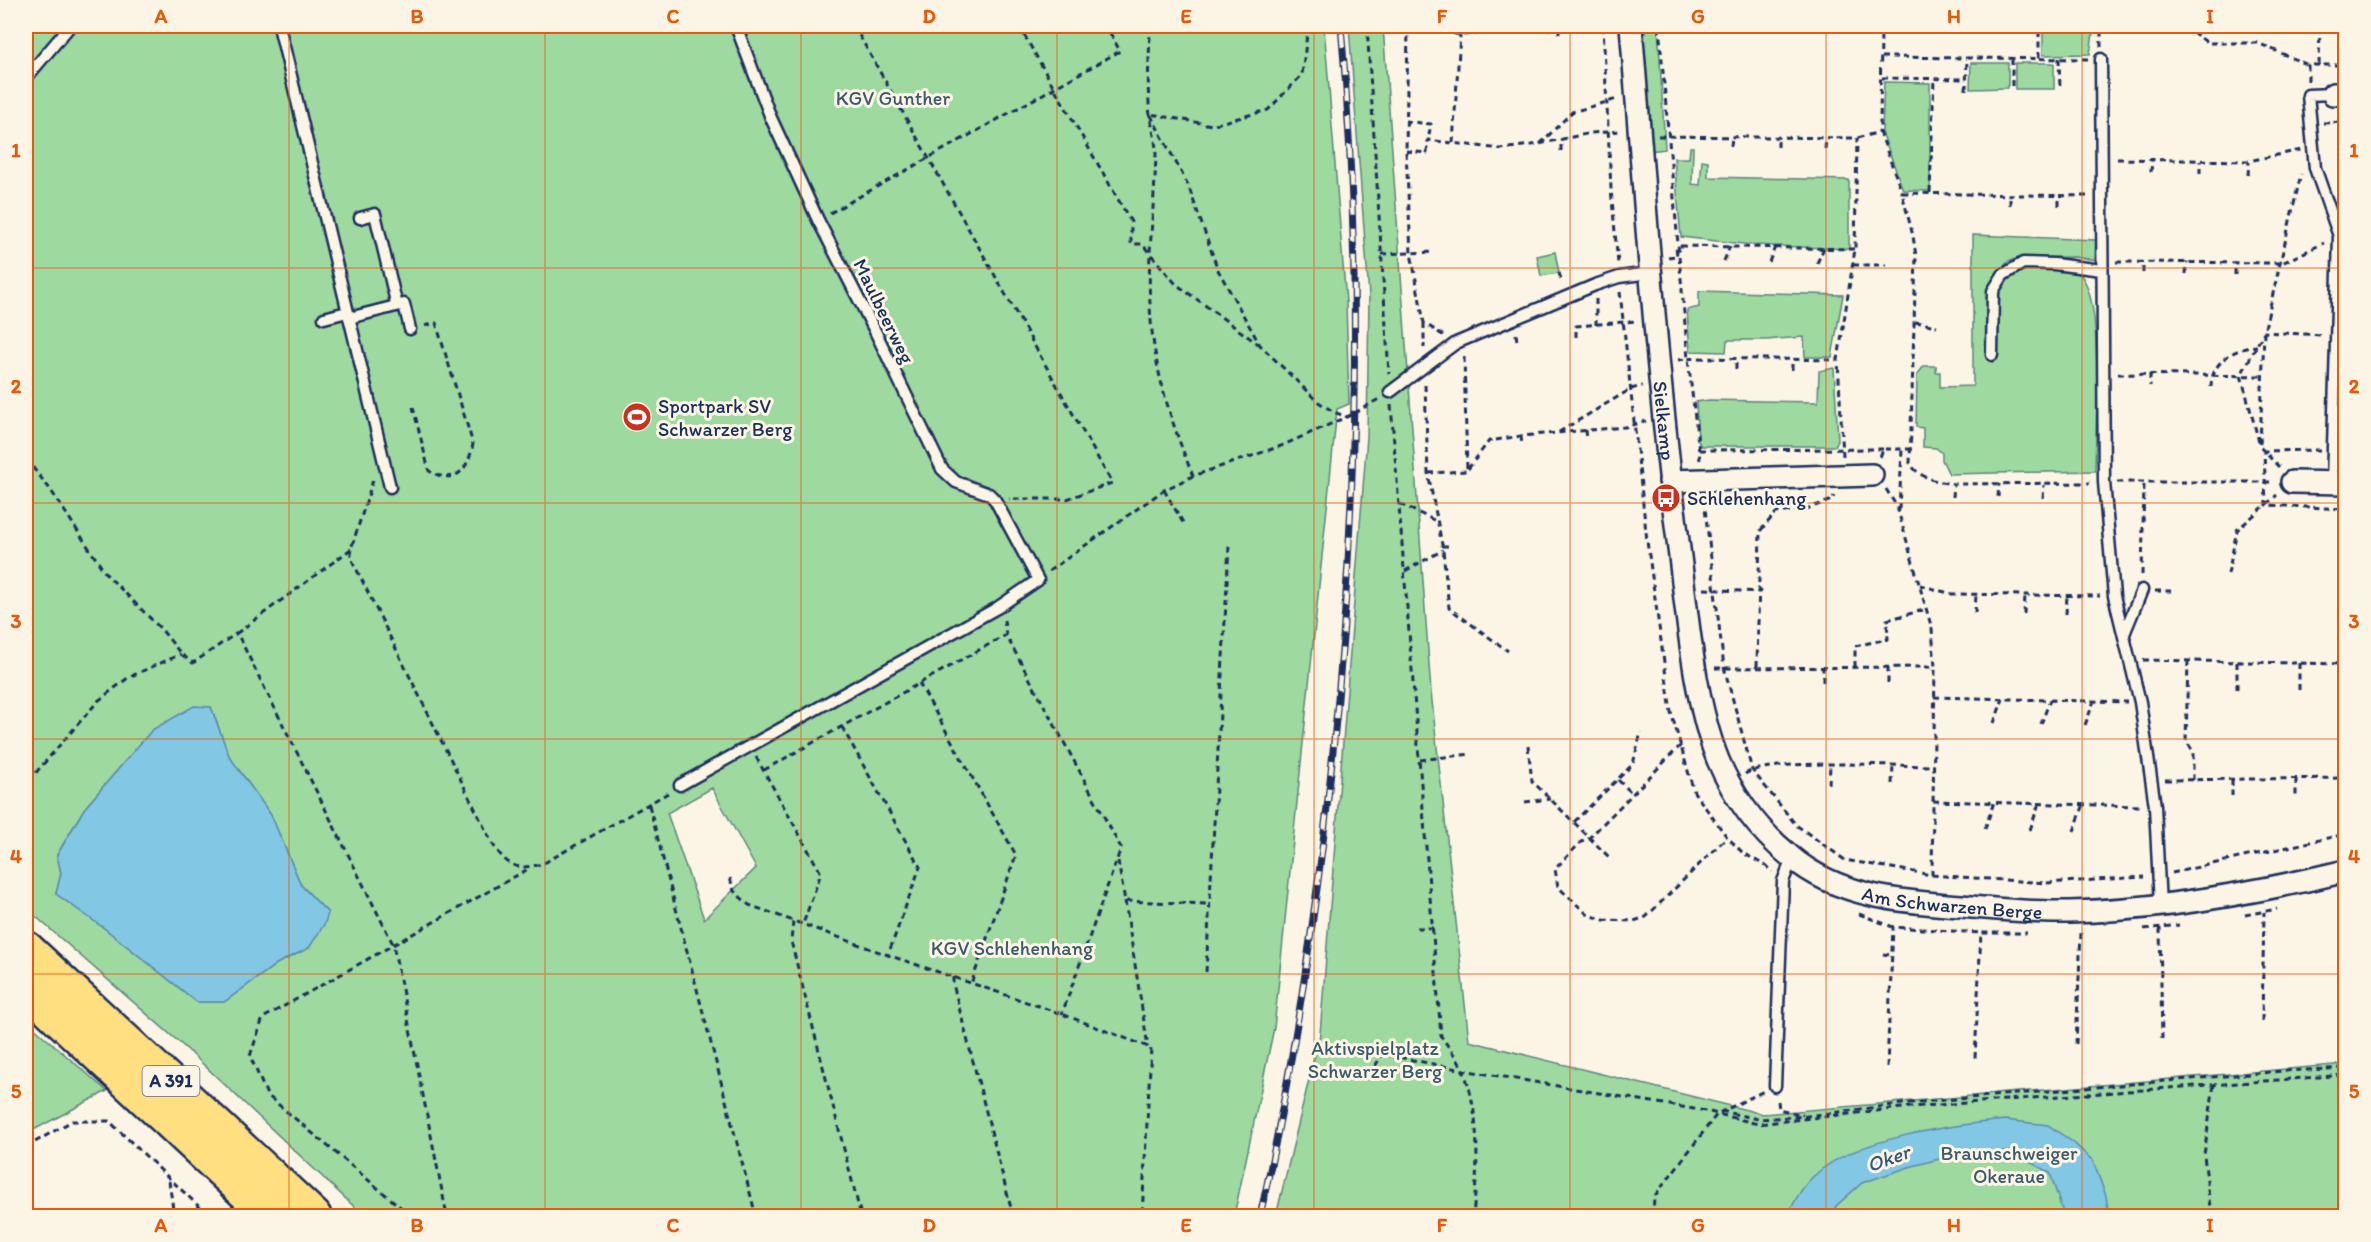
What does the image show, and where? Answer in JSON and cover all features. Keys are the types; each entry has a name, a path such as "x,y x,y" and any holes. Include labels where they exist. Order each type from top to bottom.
{"highway":[{"name":"A 391","path":"26,948 314,1216"},
{"name":"A 391","path":"26,988 270,1216"}],"street":[{"name":"Sielkamp","path":"1631,26 1659,383 1696,671 1711,740 1730,784 1746,811 1792,859"},
{"path":"1670,481 1844,476 1880,482"},
{"path":"2292,482 2339,483"},
{"name":"Am Schwarzen Berge","path":"1792,859 1832,882 1865,894 1895,900 1975,908 2063,912 2160,906 2269,890 2346,871"}],"lane":[{"path":"26,78 70,26"},
{"path":"279,26 390,487"},
{"name":"Maulbeerweg","path":"736,26 771,118 818,220 942,469 956,482 989,494 995,500"},
{"path":"2101,59 2103,374 2098,482 2114,596 2140,702 2155,806 2160,906"},
{"path":"2339,94 2308,95 2315,168 2338,236 2333,451 2339,483"},
{"path":"360,218 375,214 397,306"},
{"path":"1992,355 1993,291 2003,275 2023,263 2102,266"},
{"path":"1390,392 1456,343 1595,285 1619,277 1650,273"},
{"path":"324,318 404,304 410,328"},
{"path":"680,785 997,608 1038,580 995,500"},
{"path":"2123,634 2142,590"},
{"path":"1775,1086 1783,881 1792,859"}],"path":[{"path":"854,26 1112,483 1067,499 995,500"},
{"path":"1019,26 1131,222 1131,243 1142,244 1176,284 1260,345 1317,401 1347,417"},
{"path":"818,220 1120,51 1106,26"},
{"path":"1150,26 1150,114 1156,141 1149,304 1153,345 1167,404 1193,476"},
{"path":"1150,114 1212,125 1268,110 1302,75 1308,26"},
{"path":"1367,26 1390,392 1441,1036 1463,1070 1477,1117 1478,1173 1473,1216"},
{"path":"1408,26 1405,121 1412,253 1424,323 1428,473 1443,548 1449,608 1508,651"},
{"path":"1422,26 1460,35 1596,26"},
{"path":"1659,26 1688,359 1701,469"},
{"path":"1881,26 1880,132 1902,193 1916,256 1910,448 1910,463 1913,469 1936,482 1954,484 2292,482"},
{"path":"2038,58 2039,26"},
{"path":"1881,57 2101,59 2101,26"},
{"path":"2184,26 2208,43 2258,43 2308,65 2346,65"},
{"path":"2319,65 2320,26"},
{"path":"1559,28 1559,37"},
{"path":"1500,33 1500,38"},
{"path":"1453,143 1460,35"},
{"path":"1966,58 1966,90"},
{"path":"2012,58 2012,90"},
{"path":"2059,58 2060,90"},
{"path":"2308,65 2308,95"},
{"path":"1882,78 1966,79"},
{"path":"1930,193 1934,79"},
{"path":"1539,144 1572,112 1619,99 1637,97"},
{"path":"1150,114 1188,185 1218,270 1260,345"},
{"path":"1405,121 1431,124 1427,153 1406,152"},
{"path":"2310,123 2346,122"},
{"path":"1428,140 1501,149 1591,133 1618,131"},
{"path":"1640,136 1857,138 1880,132"},
{"path":"1731,146 1732,137"},
{"path":"1778,137 1778,147"},
{"path":"1825,149 1826,138"},
{"path":"1757,667 1760,531 1776,513 1806,509 1832,500 1844,476 1838,360 1855,249 1857,138"},
{"path":"1561,139 1561,151"},
{"path":"2100,159 2249,161 2312,148"},
{"path":"1501,149 1502,155"},
{"path":"2151,172 2152,160"},
{"path":"2200,161 2200,174"},
{"path":"2248,175 2249,161"},
{"path":"2292,482 2260,447 2241,375 2264,332 2282,263 2300,174 2315,168"},
{"path":"1902,193 2101,197"},
{"path":"2010,195 2010,205"},
{"path":"2059,196 2059,206"},
{"path":"2102,266 2143,262 2282,263 2338,236"},
{"path":"1679,246 1855,249"},
{"path":"1724,261 1730,246"},
{"path":"1769,262 1775,247"},
{"path":"1817,263 1824,248"},
{"path":"1382,254 1434,252"},
{"path":"2143,262 2143,273"},
{"path":"2186,274 2187,262"},
{"path":"2235,263 2235,275"},
{"path":"1853,265 1886,265"},
{"path":"1596,301 1596,325"},
{"path":"1576,337 1576,326 1629,321"},
{"path":"1914,322 1937,326"},
{"path":"410,328 436,323 473,444 471,458 459,474 449,478 429,471 413,407"},
{"path":"1424,323 1456,343 1464,351 1467,471"},
{"path":"2264,332 2306,334"},
{"path":"2260,447 2264,332"},
{"path":"2211,387 2211,375 2220,363 2245,347 2257,346"},
{"path":"1675,361 1688,359 1838,360"},
{"path":"1736,359 1736,369"},
{"path":"1792,359 1792,370"},
{"path":"2103,374 2263,376"},
{"path":"2150,374 2150,386"},
{"path":"1557,433 1631,389 1659,383"},
{"path":"1038,580 1164,490 1193,476 1281,446 1347,417 1390,392"},
{"path":"1467,471 1489,441 1625,427 1640,422"},
{"path":"1585,430 1586,440"},
{"path":"1521,436 1521,446"},
{"path":"1699,450 1902,450 1910,448"},
{"path":"1883,449 1880,482 1897,507 1932,629 1935,667 1932,875"},
{"path":"2264,451 2294,449 2333,451"},
{"path":"1899,514 1902,450"},
{"path":"381,452 351,549 351,558 492,843 504,861 517,867 531,867"},
{"path":"26,459 50,489 106,574 161,629 180,654 193,663 351,549"},
{"path":"1428,473 1467,471"},
{"path":"2142,590 2144,482"},
{"path":"2228,573 2237,530 2292,482"},
{"path":"1953,497 1954,484"},
{"path":"1998,497 1999,484"},
{"path":"2043,498 2044,485"},
{"path":"1164,490 1185,526"},
{"path":"1702,491 1723,668 1750,771 1796,825 1845,860 1932,875 2046,883 2159,876 2346,834"},
{"path":"1400,504 1438,522"},
{"path":"1206,972 1229,546"},
{"path":"1405,571 1443,548 1452,546"},
{"path":"1920,585 1952,594 2114,596"},
{"path":"1714,589 1758,592 1763,590"},
{"path":"1975,613 1976,594"},
{"path":"2024,614 2025,595"},
{"path":"2066,614 2067,595"},
{"path":"997,608 1006,624 1006,635 1121,848 1062,1014"},
{"path":"1855,667 1855,646 1888,639 1887,620 1927,609"},
{"path":"237,633 393,944 447,1216"},
{"path":"764,770 1006,635"},
{"path":"26,791 32,777 98,701 129,677 180,654"},
{"path":"2130,660 2346,664"},
{"path":"2188,661 2186,741 2193,752 2193,780"},
{"path":"2237,662 2237,690"},
{"path":"2299,663 2299,690"},
{"path":"1823,682 1824,667"},
{"path":"1888,667 1888,683"},
{"path":"1723,668 1935,667"},
{"path":"918,683 1016,855 971,984"},
{"path":"1934,697 2140,702"},
{"path":"1994,723 2003,699"},
{"path":"2042,724 2050,700"},
{"path":"2085,725 2094,701"},
{"path":"842,727 920,867 888,955"},
{"path":"1574,823 1633,764 1641,732"},
{"path":"1681,745 1555,869 1558,887 1587,914 1604,920 1634,921 1646,917 1727,837"},
{"path":"750,746 821,873 803,924"},
{"path":"1528,746 1532,781 1611,859"},
{"path":"1420,760 1471,754"},
{"path":"1750,771 1794,765 1933,766"},
{"path":"1829,784 1830,765"},
{"path":"1892,784 1893,766"},
{"path":"2296,778 2296,796"},
{"path":"2151,780 2346,778"},
{"path":"2232,779 2232,796"},
{"path":"1618,780 1633,794"},
{"path":"411,1216 267,1095 250,1056 262,1018 531,867 544,863 649,805 680,785"},
{"path":"1525,802 1550,799"},
{"path":"1933,801 2155,806"},
{"path":"1985,829 1994,802"},
{"path":"2030,830 2039,803"},
{"path":"2074,831 2084,804"},
{"path":"649,805 756,1216"},
{"path":"1118,860 1148,1047 1151,1048 1142,1216"},
{"path":"730,878 734,891 749,905 1062,1014 1148,1047"},
{"path":"1125,901 1209,904"},
{"path":"2262,1021 2264,912"},
{"path":"793,922 791,942 861,1216"},
{"path":"1887,1067 1893,927"},
{"path":"1417,928 1433,928"},
{"path":"2160,928 2162,1040"},
{"path":"1975,1058 1981,933"},
{"path":"2076,1044 2080,933"},
{"path":"1883,954 1892,955"},
{"path":"953,977 1013,1216"},
{"path":"1375,1066 1383,1054 1717,1114 1758,1124 1911,1107 2346,1075"},
{"path":"1721,1111 1758,1119 1808,1116 1910,1103 2283,1071 2346,1068"},
{"path":"2211,1216 2204,1155 2214,1084"},
{"path":"1653,1216 1654,1197 1721,1111 1775,1086 1779,1109 1816,1118"},
{"path":"26,1147 72,1120 109,1121 209,1216"},
{"path":"169,1179 174,1216"}],"green space":[{"path":"26,26 1324,26 1346,302 1349,404 1337,409 1274,1028 1234,1216 364,1216 189,1051 26,908","holes":["194,707 211,707 229,756 271,815 301,885 328,913 309,948 278,963 224,1002 197,1002 104,928 56,894 61,873 57,855 84,809 152,730","712,788 756,868 704,919 667,813"]},
{"path":"1349,26 1383,26 1431,692 1469,1041 1763,1114 2345,1064 2345,1216 1276,1216 1320,1034 1367,437 1369,296"},
{"path":"1647,26 1658,26 1665,149 1649,151 1642,42"},
{"path":"2043,26 2094,26 2090,54 2043,55"},
{"path":"1971,63 2008,63 2008,88 1970,89"},
{"path":"2015,63 2054,63 2054,89 2015,89"},
{"path":"1884,82 1930,83 1930,191 1903,190 1882,132"},
{"path":"1690,147 1693,147 1692,184 1700,185 1702,160 1708,161 1708,177 1849,180 1849,249 1753,245 1681,237 1674,158 1689,158"},
{"path":"1973,235 2096,240 2095,260 2075,257 2020,258 2009,261 2004,266 1988,287 1986,357 1998,358 2000,291 2012,274 2022,270 2046,269 2080,274 2088,289 2096,338 2095,471 1949,474 1942,460 1942,453 1936,448 1923,447 1923,428 1916,427 1917,375 1924,366 1936,366 1936,372 1940,372 1940,387 1973,386"},
{"path":"1555,252 1559,273 1541,276 1537,256"},
{"path":"1699,291 1843,295 1832,357 1805,357 1804,337 1727,340 1726,352 1690,351 1687,310 1699,307"},
{"path":"1834,368 1838,440 1835,446 1701,446 1698,441 1696,402 1709,400 1818,402 1819,371"},
{"path":"26,1021 107,1091 26,1134"}],"water":[{"path":"194,706 211,707 229,756 271,815 301,885 328,913 325,923 309,948 278,963 224,1002 197,1002 104,928 56,894 61,873 57,855 84,809 152,730"},
{"name":"Oker","path":"2005,1120 2048,1125 2074,1143 2093,1161 2106,1196 2109,1216 2064,1216 2050,1173 2012,1152 1966,1152 1909,1167 1862,1183 1836,1206 1831,1216 1788,1216 1799,1194 1811,1178 1833,1162 1855,1151 1905,1135 1959,1125"}],"railway":[{"path":"1260,1216 1293,1050 1318,883 1331,771 1347,585 1354,398 1354,305 1348,119 1341,26"}],"place":[{"name":"Sportpark SV Schwarzer Berg","path":"637,417"},
{"name":"Schlehenhang","path":"1666,498"}],"park label":[{"name":"KGV Gunther","path":"893,98"},
{"name":"KGV Schlehenhang","path":"1012,948"},
{"name":"Aktivspielplatz Schwarzer Berg","path":"1375,1060"},
{"name":"Braunschweiger Okeraue","path":"2009,1164"}]}
